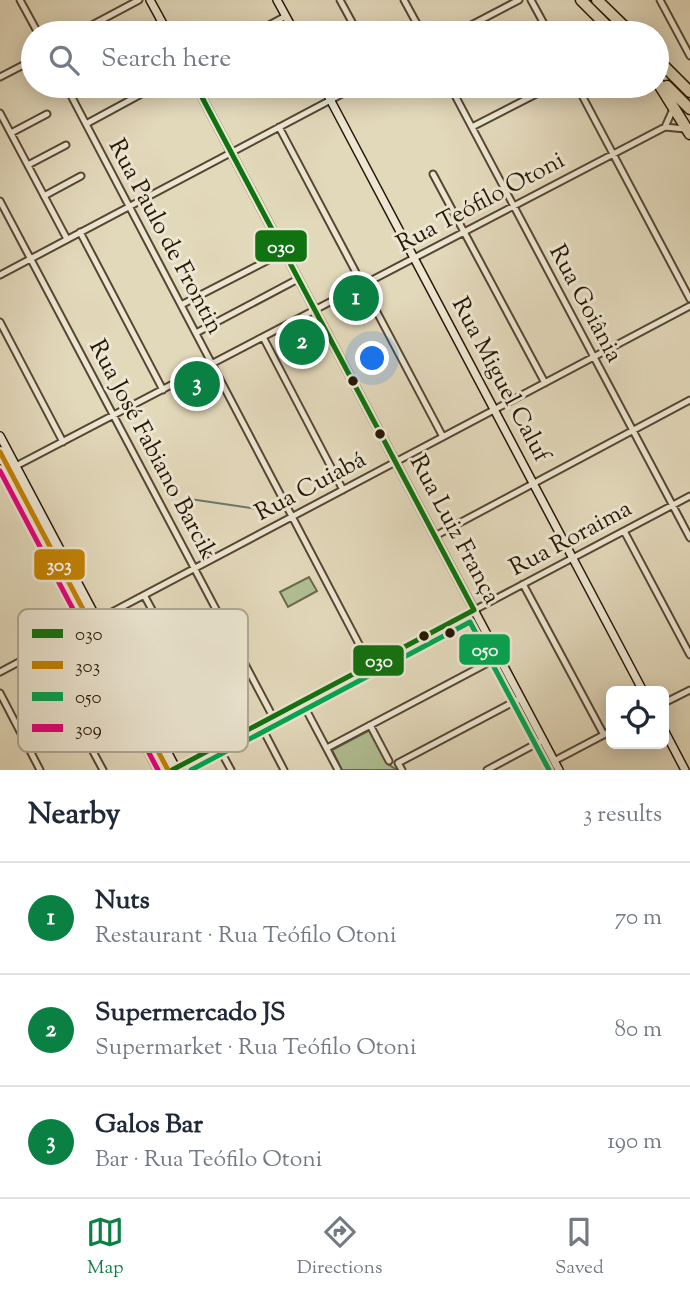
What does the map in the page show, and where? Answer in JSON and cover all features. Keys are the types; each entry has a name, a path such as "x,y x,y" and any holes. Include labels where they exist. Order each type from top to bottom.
{"highway":[{"path":"581,0 602,21"},
{"path":"597,0 619,21"},
{"path":"669,71 690,92"},
{"path":"669,89 690,109"},
{"path":"669,97 688,131"}],"street":[{"path":"20,0 31,21"},
{"path":"100,21 139,0"},
{"path":"150,0 161,21"},
{"path":"277,0 289,21"},
{"path":"341,0 352,21"},
{"path":"404,0 415,21"},
{"path":"479,21 519,0"},
{"path":"531,0 542,21"},
{"path":"660,0 690,57"},
{"path":"277,21 286,16"},
{"path":"0,77 21,66"},
{"name":"Rua Paulo de Frontin","path":"72,98 370,665"},
{"path":"86,124 134,98"},
{"name":"Rua Luiz França","path":"202,98 559,770"},
{"path":"0,275 334,98"},
{"name":"Rua Goiânia","path":"456,98 690,538"},
{"path":"472,127 529,98"},
{"path":"583,98 690,299"},
{"name":"Rua Miguel Caluf","path":"330,100 640,686"},
{"path":"674,105 665,127 688,131"},
{"path":"0,113 67,239"},
{"path":"11,133 47,114"},
{"path":"279,127 443,437"},
{"name":"Rua Teófilo Otoni","path":"16,466 665,127"},
{"path":"28,165 66,145"},
{"path":"433,174 545,383"},
{"path":"44,196 81,176"},
{"name":"Rua José Fabiano Barcik","path":"0,201 216,609"},
{"path":"80,232 163,390"},
{"path":"181,305 284,252"},
{"path":"195,333 298,279"},
{"name":"Rua Cuiabá","path":"118,609 690,306"},
{"path":"0,322 63,442"},
{"path":"263,337 343,490"},
{"path":"435,536 690,400"},
{"path":"0,436 91,609"},
{"path":"1,472 73,609"},
{"name":"Rua Roraima","path":"248,730 690,496"},
{"path":"624,531 690,655"},
{"path":"523,584 604,735 554,761"},
{"path":"144,595 152,609"},
{"path":"327,748 499,657"},
{"path":"0,672 18,662"},
{"name":"Rua José Fabiano Barcik","path":"248,670 273,717"},
{"path":"669,701 690,690"},
{"path":"0,693 18,728"},
{"path":"402,770 398,764 521,698"},
{"path":"302,702 338,770"},
{"path":"260,724 284,770"},
{"path":"370,725 389,761"},
{"path":"487,770 543,740"},
{"path":"669,740 685,770"},
{"path":"31,752 40,770"},
{"path":"93,752 103,770"},
{"path":"148,752 158,770"},
{"path":"166,752 175,769"},
{"name":"Rua Roraima","path":"175,769 207,752"},
{"path":"221,752 231,770"}],"green space":[{"path":"309,577 317,591 288,607 280,592"},
{"path":"370,730 388,764 397,770 342,770 332,750"}],"waterway":[{"path":"190,499 278,512"}],"transit line":[{"name":"030","path":"202,98 474,610 248,730"},
{"name":"303","path":"0,452 83,609"},
{"name":"309","path":"0,471 73,609"},
{"name":"050","path":"248,740 470,622 549,770"},
{"name":"309","path":"148,752 158,770"},
{"name":"303","path":"158,752 168,770"},
{"name":"030","path":"172,770 206,752"},
{"name":"050","path":"191,770 225,752"}],"place":[{"name":"Nuts","path":"356,298"},
{"name":"Supermercado JS","path":"302,342"},
{"name":"Galos Bar","path":"197,384"}]}
